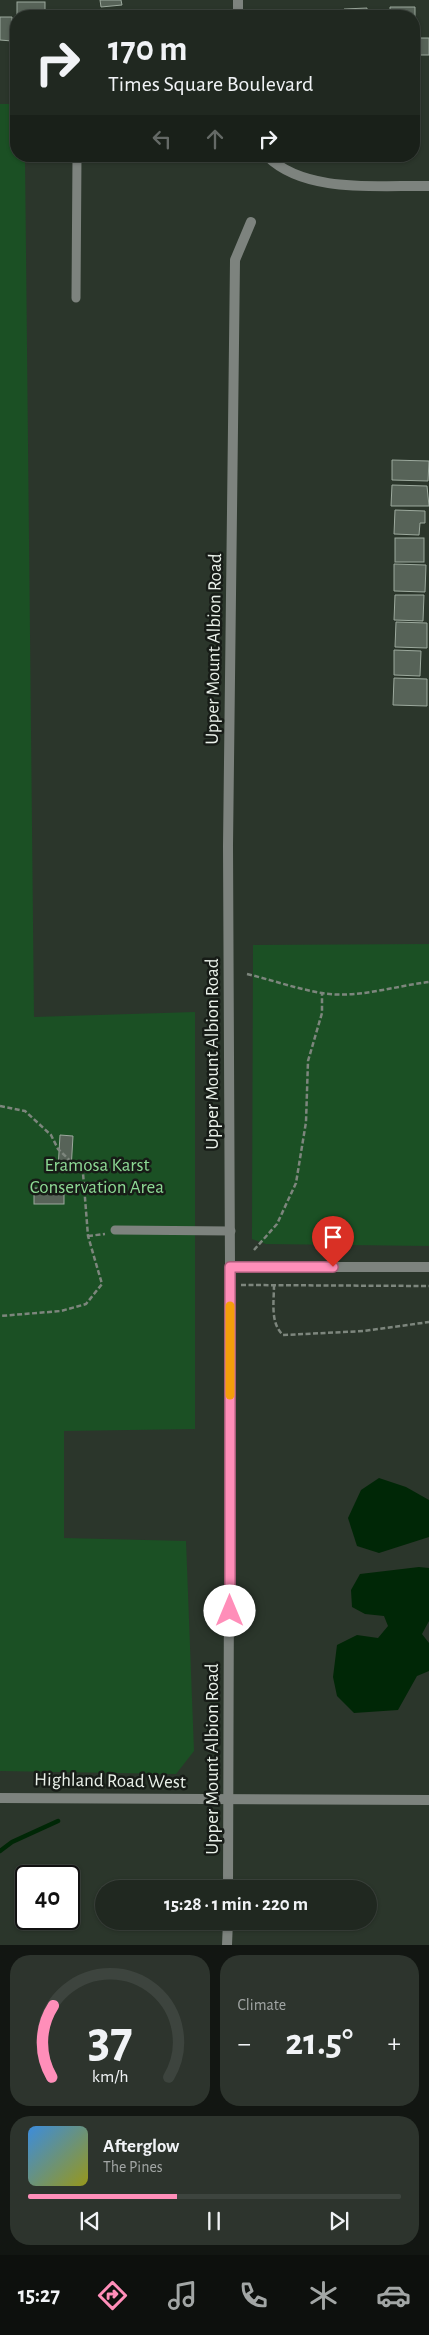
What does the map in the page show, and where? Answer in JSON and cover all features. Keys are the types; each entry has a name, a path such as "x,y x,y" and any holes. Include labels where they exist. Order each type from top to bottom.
{"street":[{"path":"275,162 285,170 316,182 429,186"},
{"name":"Upper Mount Albion Road","path":"228,1880 231,1231 228,846 235,260 251,222"},
{"path":"230,1267 429,1267"},
{"name":"Highland Road West","path":"0,1798 429,1800"},
{"path":"227,1945 228,1930"}],"lane":[{"path":"76,298 77,162"},
{"path":"115,1230 231,1231"}],"path":[{"path":"247,974 322,993 362,993 429,982"},
{"path":"254,1250 277,1224 296,1183 306,1122 308,1062 322,1013 322,993"},
{"path":"0,1106 25,1111 51,1136 58,1149 83,1173 88,1236 102,1284 86,1304 61,1312 0,1316"},
{"path":"88,1236 100,1236 115,1230"},
{"path":"230,1285 429,1286"},
{"path":"274,1285 274,1318 278,1330 283,1335 364,1331 429,1322"}],"green space":[{"name":"Eramosa Karst Conservation Area","path":"0,104 10,104 10,162 25,162 34,1017 195,1012 195,1429 64,1431 64,1538 186,1541 194,1751 176,1774 0,1771"},
{"path":"429,944 429,1246 266,1244 252,1239 253,945"}],"shaded area":[{"path":"379,1478 406,1487 429,1500 429,1537 379,1553 357,1546 348,1518 361,1490"},
{"path":"419,1567 429,1568 429,1621 422,1634 429,1643 429,1671 417,1676 398,1710 354,1713 337,1696 333,1677 337,1645 357,1635 378,1638 388,1626 384,1616 365,1614 352,1607 351,1590 360,1574"}],"building":[{"path":"100,0 121,0 122,5 101,7"},
{"path":"17,2 45,2 45,10 17,10"},
{"path":"390,7 415,7 415,10 390,10"},
{"path":"367,8 367,10 344,10"},
{"path":"0,17 10,17 10,41 0,40"},
{"path":"420,38 429,38 429,55 420,55"},
{"path":"392,460 429,461 428,481 392,480"},
{"path":"392,485 427,486 429,506 391,506"},
{"path":"395,510 425,511 425,523 420,523 419,535 394,534"},
{"path":"395,538 424,538 424,562 395,562"},
{"path":"394,564 426,565 425,592 394,591"},
{"path":"395,595 424,595 423,621 394,620"},
{"path":"396,622 427,623 427,648 395,647"},
{"path":"394,650 421,651 420,676 394,675"},
{"path":"394,678 427,679 427,706 393,705"},
{"path":"60,1135 73,1136 71,1170 58,1169"},
{"path":"34,1188 64,1188 64,1204 34,1204"}],"waterway":[{"path":"0,1851 12,1842 58,1821"}],"slow traffic":[{"path":"230,1306 230,1395"}],"route":[{"path":"230,1611 230,1267 333,1267"}]}
